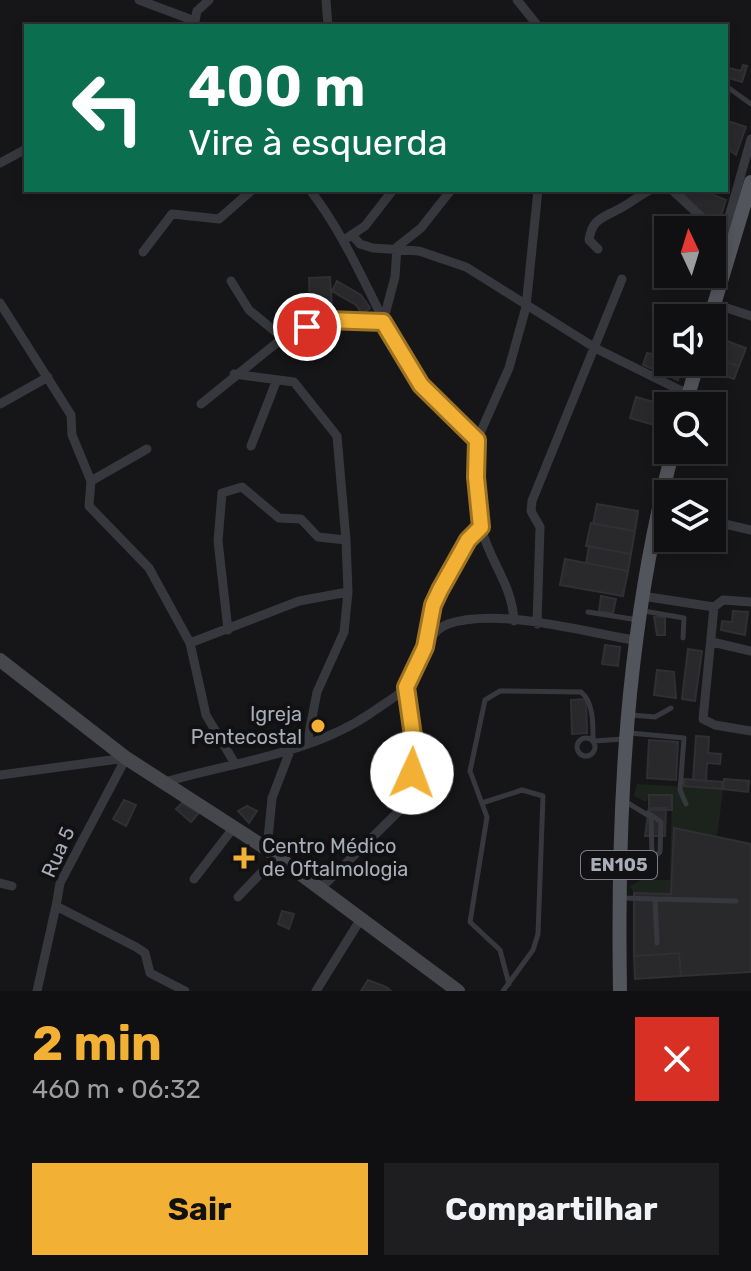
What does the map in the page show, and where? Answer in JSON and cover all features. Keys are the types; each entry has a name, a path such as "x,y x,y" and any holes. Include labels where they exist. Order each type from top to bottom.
{"main road":[{"path":"714,304 728,242 751,182"},
{"name":"EN105","path":"620,991 618,898 626,714 634,640 654,549"},
{"path":"0,660 126,758 272,852 458,991"}],"street":[{"path":"139,0 194,24 197,11 209,0"},
{"path":"326,0 328,24"},
{"path":"517,0 536,24"},
{"path":"728,242 751,139"},
{"path":"0,163 24,150"},
{"path":"143,252 172,214 219,219 250,192"},
{"path":"312,192 348,237 383,322 421,385 477,440"},
{"path":"348,237 365,226 391,192"},
{"path":"383,322 397,247 421,228 449,192"},
{"path":"514,621 510,591 491,556 481,527 476,477 477,440 509,368 526,307 538,192"},
{"path":"598,249 589,240 591,227 601,216 619,210 647,192"},
{"path":"674,192 728,242"},
{"path":"348,237 373,248 397,247 466,267 526,307 672,392"},
{"path":"537,624 540,527 531,511 532,501 576,390 597,349 622,279"},
{"path":"231,281 249,310 282,337"},
{"path":"0,303 71,415 72,435 91,481 89,506 139,554 190,643 206,715 234,762"},
{"path":"726,313 751,316"},
{"path":"201,404 282,337 326,320 383,322"},
{"path":"234,374 298,384 337,436 348,592 344,632 317,692 307,744"},
{"path":"0,404 48,377"},
{"path":"251,446 276,382"},
{"path":"91,481 147,449"},
{"path":"228,630 217,532 222,493 242,487 279,518 301,519 318,537 346,540"},
{"path":"726,524 751,530"},
{"path":"425,647 431,613 440,590 464,547 481,527"},
{"path":"190,643 299,601 348,592"},
{"path":"640,609 714,607 723,600 751,602"},
{"path":"714,607 703,719 715,725 751,731"},
{"path":"165,782 234,762 290,751 367,715 406,687 425,647 437,630 447,624 482,619 514,621 634,640"},
{"path":"712,642 751,651"},
{"path":"321,888 405,805 413,736 406,687"},
{"path":"238,897 272,852 272,798 290,751"},
{"path":"0,775 126,758"},
{"name":"Rua 5","path":"126,758 60,883 56,906 136,947 145,953 150,973 185,991"},
{"path":"194,879 234,827"},
{"path":"0,883 12,886"},
{"path":"37,991 56,906"},
{"path":"316,991 362,917"}],"lane":[{"path":"728,87 751,104"},
{"path":"588,612 640,609 684,618 683,638"},
{"path":"509,984 500,950 470,922 487,817 470,771 480,716 488,696 500,691 581,692 587,696 590,708 593,741 625,736 684,738 680,795 686,804"},
{"path":"626,714 655,717 671,708"},
{"path":"482,803 522,790 543,796 538,934 533,950 503,991"},
{"path":"619,873 647,863 652,854 653,822 647,812 621,800"},
{"path":"618,898 736,901"},
{"path":"655,899 657,943"}],"shaded area":[{"path":"637,784 723,789 717,838 674,829 671,894 634,893 630,886 641,880 670,880 672,796 650,795 646,802 634,796"}],"building":[{"path":"743,65 747,66 742,82 728,78 729,68 741,71"},
{"path":"731,122 746,127 736,155 728,149 728,126"},
{"path":"686,192 707,192 726,200 721,216 706,216 684,195"},
{"path":"330,277 332,308 310,309 309,278"},
{"path":"337,281 361,295 370,308 362,314 356,305 332,291"},
{"path":"727,341 746,348 739,366 726,362"},
{"path":"647,353 654,354 654,370 643,365"},
{"path":"726,362 739,366 734,379 726,376"},
{"path":"636,397 654,402 654,425 630,418"},
{"path":"597,504 638,511 635,531 593,524"},
{"path":"591,523 635,531 631,554 586,546"},
{"path":"589,546 631,554 628,571 586,563"},
{"path":"565,559 628,571 623,596 560,585"},
{"path":"601,596 616,599 613,613 599,611"},
{"path":"733,611 748,612 745,635 721,630 722,621 732,622"},
{"path":"654,617 665,617 665,635 657,635"},
{"path":"605,645 620,647 618,666 602,664"},
{"path":"688,649 702,651 695,701 682,699"},
{"path":"657,670 674,672 676,698 654,695"},
{"path":"586,699 587,733 572,734 571,700"},
{"path":"696,736 709,737 708,753 721,754 720,764 707,763 706,781 693,780"},
{"path":"649,740 678,742 676,780 647,778"},
{"path":"684,779 723,782 723,789 684,786"},
{"path":"724,779 749,781 748,792 723,789"},
{"path":"649,795 672,795 672,810 649,810"},
{"path":"124,800 136,805 126,826 113,819"},
{"path":"182,803 199,813 191,822 176,809"},
{"path":"247,806 257,811 249,823 238,811"},
{"path":"649,808 666,808 665,836 645,836"},
{"path":"674,828 751,844 751,972 681,976 679,953 634,956 634,893 671,894"},
{"path":"282,911 294,914 289,929 278,924"},
{"path":"679,953 681,976 635,979 634,956"},
{"path":"368,980 386,987 391,991 361,991"}],"place":[{"name":"Igreja Pentecostal","path":"318,726"},
{"name":"Centro Médico de Oftalmologia","path":"244,858"}],"route":[{"path":"307,327 326,320 383,322 421,385 477,440 476,477 481,527 468,540 440,590 433,605 425,647 406,687 412,714 412,773"}]}
